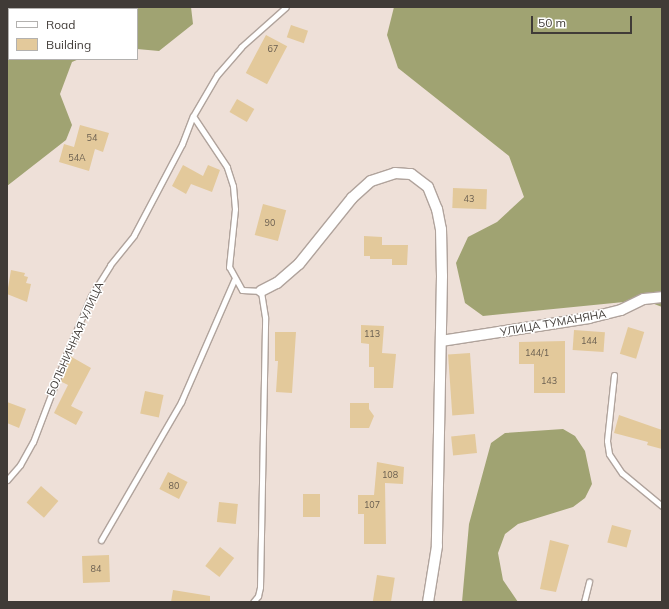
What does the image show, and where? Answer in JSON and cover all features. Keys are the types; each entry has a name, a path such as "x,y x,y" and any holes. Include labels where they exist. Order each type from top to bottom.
{"street":[{"path":"261,291 277,283 300,264 352,198 371,182 395,173 411,174 428,187 437,209 441,229 441,341 437,546 428,602"},
{"name":"УЛИЦА ТУМАНЯНА","path":"441,341 589,318 621,310 644,299 662,297"}],"lane":[{"name":"БОЛЬНИЧНАЯ УЛИЦА","path":"7,480 20,465 32,442 91,296 110,265 134,235 182,144 193,116 217,75 241,47 286,7"},
{"path":"193,116 228,167 233,186 235,209 229,267 234,280 242,290 261,291 265,316 260,587 258,596 253,602"},
{"path":"101,540 181,402 234,280"},
{"path":"614,375 606,441 609,454 622,472 662,506"},
{"path":"584,602 589,582"}],"green space":[{"path":"7,7 191,7 193,24 159,51 138,49 138,8 8,8 8,60 77,60 72,62 60,94 72,125 66,140 7,186"},
{"path":"394,7 662,7 662,307 644,300 483,316 465,303 456,263 468,237 497,222 524,197 509,156 398,68 387,35"},
{"path":"563,429 575,436 585,451 592,484 585,498 573,507 518,524 505,534 498,553 503,580 518,602 462,602 469,524 491,443 505,433"}],"building":[{"path":"291,25 308,31 304,43 287,37"},
{"path":"266,35 287,46 267,84 246,73"},
{"path":"237,99 254,109 247,122 230,112"},
{"path":"80,125 109,133 103,152 95,149 89,171 59,162 64,144 74,147"},
{"path":"183,165 203,176 208,165 220,170 212,192 191,184 186,194 172,186"},
{"path":"453,188 487,189 486,209 452,208"},
{"path":"263,204 286,210 278,241 255,235"},
{"path":"364,236 382,237 382,245 408,245 407,265 392,265 392,259 370,259 370,256 364,256"},
{"path":"11,270 25,273 24,276 28,277 26,283 31,284 27,302 7,294"},
{"path":"361,325 384,326 382,353 396,354 393,388 374,388 374,367 369,367 369,344 361,343"},
{"path":"628,327 644,332 636,359 620,354"},
{"path":"574,330 605,332 604,352 573,350"},
{"path":"275,332 296,332 292,393 276,392 278,361 275,361"},
{"path":"565,341 565,393 534,393 534,364 519,364 519,342"},
{"path":"470,353 474,414 452,415 448,355"},
{"path":"70,356 91,368 71,406 83,412 76,425 54,413 68,385 60,381"},
{"path":"145,391 164,395 159,417 140,413"},
{"path":"7,402 26,409 19,428 7,423"},
{"path":"350,403 369,403 369,409 374,416 369,428 350,428"},
{"path":"619,415 662,430 662,449 647,445 648,442 614,433"},
{"path":"475,434 477,453 453,455 451,437"},
{"path":"377,462 404,467 403,484 385,483 386,544 364,544 364,514 358,514 358,495 374,495"},
{"path":"168,472 188,482 179,499 159,489"},
{"path":"41,486 58,501 44,518 27,503"},
{"path":"303,494 320,494 320,517 303,517"},
{"path":"219,502 238,504 236,524 217,522"},
{"path":"612,525 631,530 627,548 607,542"},
{"path":"550,540 569,545 556,592 540,589"},
{"path":"220,547 234,558 219,577 205,566"},
{"path":"109,555 110,582 83,583 82,556"},
{"path":"377,575 395,578 391,602 373,602"},
{"path":"173,590 210,596 210,602 171,602"}]}
